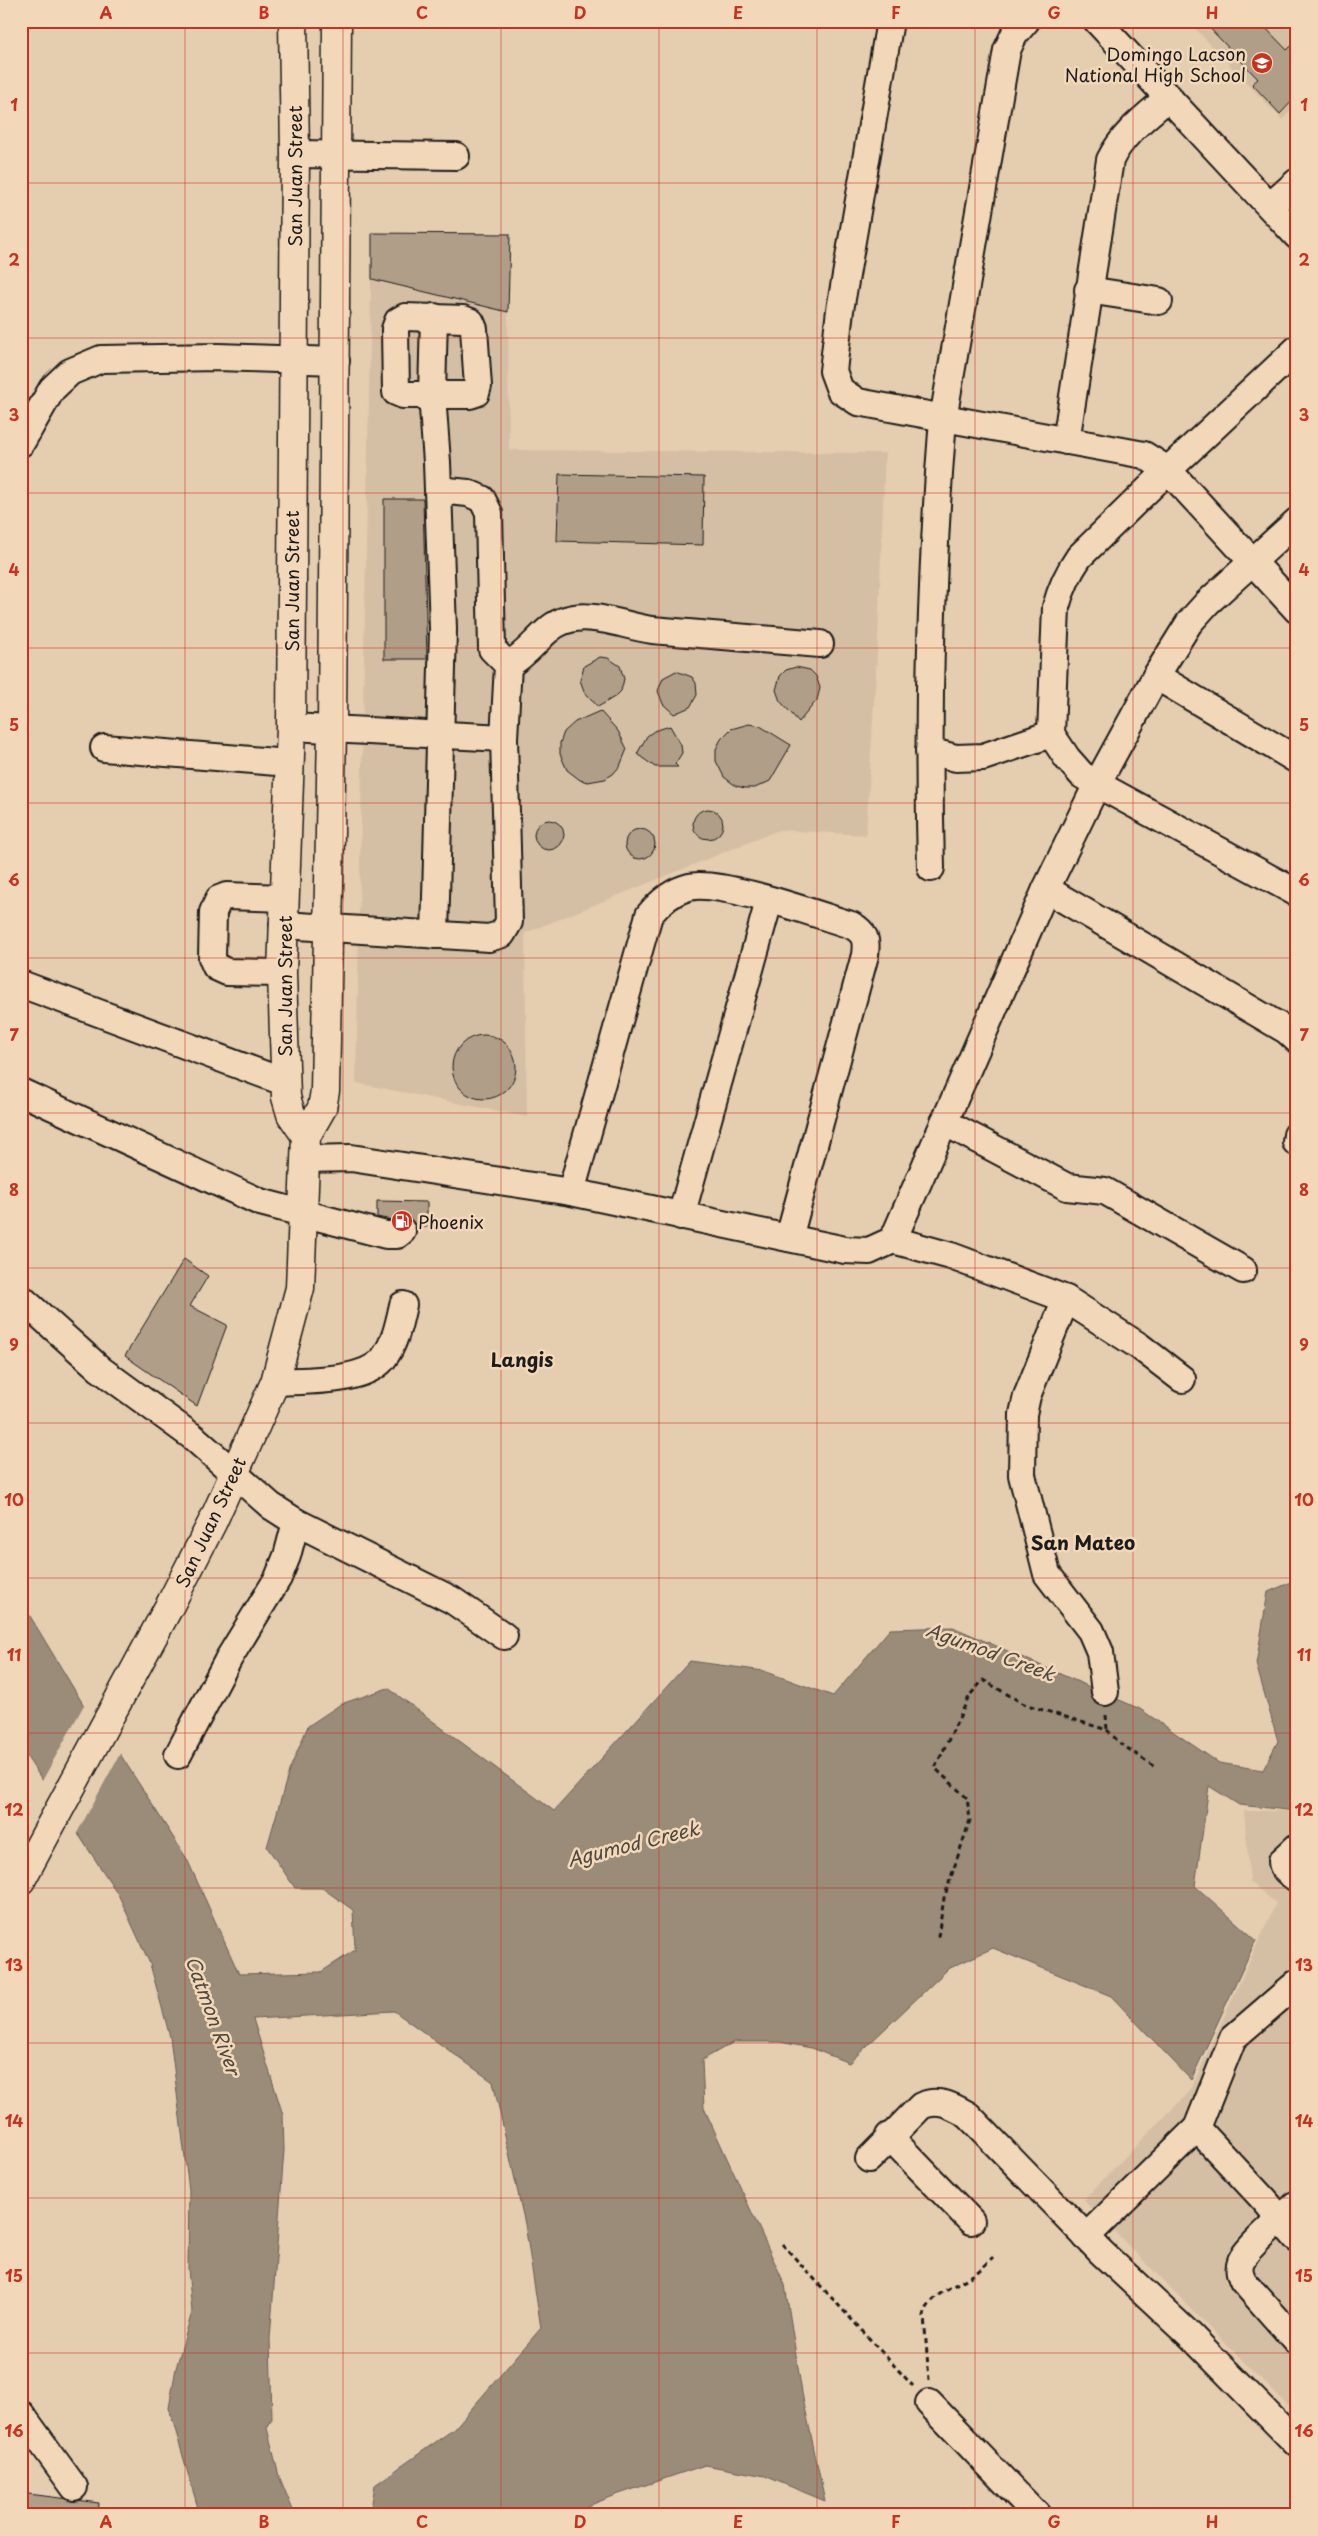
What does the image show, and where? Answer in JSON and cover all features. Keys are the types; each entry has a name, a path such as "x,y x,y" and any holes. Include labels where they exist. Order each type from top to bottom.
{"main road":[{"name":"San Juan Street","path":"293,21 295,154 292,360 291,727 282,973 284,1082 286,1097 291,1114 306,1147"},
{"name":"San Juan Street","path":"21,1880 213,1521 275,1382 300,1288 306,1147 322,1108 325,1091 330,927 338,155 337,21"}],"street":[{"path":"890,21 840,310 833,371 840,390 858,402 1144,455 1168,470 1251,563 1297,610"},
{"path":"931,868 929,751 939,471 943,419 1007,50 1014,35 1026,21"},
{"path":"1097,21 1297,236"},
{"path":"1066,441 1088,290 1110,160 1117,145 1128,132 1169,97"},
{"path":"295,154 456,156"},
{"path":"1270,206 1297,182"},
{"path":"1088,290 1159,301"},
{"path":"405,317 434,317 462,319 471,322 474,329 478,386 476,393 470,396 403,395 396,392 395,329 398,321 405,317"},
{"path":"434,317 432,395 438,490 442,629 435,935"},
{"path":"1297,349 1168,470 1079,557 1060,589 1056,607 1050,734 1082,775 1297,893"},
{"path":"21,444 52,389 70,372 101,359 218,357 336,361"},
{"path":"283,925 489,938 502,934 509,922 504,738 508,665 492,649 489,513 482,499 468,493 438,490"},
{"path":"306,1147 351,1158 571,1192 858,1252 880,1247 893,1240 1046,889 1097,784 1156,676 1189,623 1297,521"},
{"path":"508,665 532,649 546,632 560,621 573,617 611,620 632,627 652,630 820,644"},
{"path":"1156,676 1297,760"},
{"path":"291,727 504,738"},
{"path":"929,751 956,758 983,757 1050,734"},
{"path":"104,748 289,763"},
{"path":"571,1192 649,915 663,901 690,886 729,889 851,925 861,930 866,937 867,946 790,1238"},
{"path":"1046,889 1293,1027"},
{"path":"282,973 227,972 216,967 212,958 213,912 219,899 227,896 285,898"},
{"path":"681,1216 769,901"},
{"path":"21,984 284,1082"},
{"path":"21,1092 260,1202 386,1235 397,1235 402,1231"},
{"path":"944,1122 1067,1187 1105,1191 1243,1270"},
{"path":"893,1240 950,1256 1066,1299 1139,1346 1182,1379"},
{"path":"21,1298 100,1369 193,1438 272,1506 296,1522 452,1600 504,1636"},
{"path":"1066,1299 1028,1396 1023,1414 1022,1475 1047,1574 1091,1631 1100,1652 1106,1702"},
{"path":"275,1382 348,1377 382,1360 394,1337 403,1305"},
{"path":"178,1755 229,1658 278,1578 287,1556 296,1522"},
{"path":"1297,1847 1282,1864 1297,1879"},
{"path":"1086,2237 1197,2128 1233,2038 1297,1983"},
{"path":"869,2159 889,2136 921,2106 929,2102 940,2102 953,2106 968,2115 1086,2237 1191,2336 1297,2444"},
{"path":"1197,2128 1289,2212 1297,2240"},
{"path":"889,2136 971,2222"},
{"path":"1289,2212 1241,2260 1239,2270 1243,2281 1297,2342"},
{"path":"929,2403 1037,2515"},
{"path":"21,2414 74,2487"}],"path":[{"path":"938,1937 944,1898 970,1820 967,1798 935,1768 970,1695 983,1680 1024,1704 1107,1730 1120,1743 1156,1768"},
{"path":"1106,1702 1107,1730"},
{"path":"782,2244 929,2403"},
{"path":"929,2403 924,2316 927,2306 939,2295 975,2274 993,2257"}],"shaded area":[{"name":"Domingo Lacson National High School","path":"1188,21 1297,21 1297,105 1282,120"},
{"path":"372,233 510,234 508,312 509,450 885,453 878,638 866,835 779,830 525,933 527,1117 356,1083"},
{"path":"1244,1811 1297,1811 1297,2415 1083,2200 1190,2091 1276,1903 1250,1882"}],"water":[{"path":"1294,1581 1297,1583 1297,1811 1239,1805 1209,1786 1195,1886 1256,1940 1191,2080 1111,1996 993,1948 948,1969 849,2063 811,2048 780,2042 734,2042 702,2060 704,2108 785,2285 802,2393 825,2501 765,2476 705,2465 616,2495 565,2515 370,2515 375,2485 454,2429 541,2328 525,2224 493,2082 394,2011 253,2019 283,2115 284,2150 270,2339 272,2419 267,2428 279,2476 295,2515 200,2515 169,2408 176,2368 192,2312 188,2269 189,2190 170,2037 150,1964 118,1894 21,1748 21,1601 89,1714 120,1754 187,1859 239,1974 321,1972 355,1950 353,1910 322,1888 295,1888 267,1847 289,1771 308,1726 341,1704 388,1688 554,1811 690,1661 764,1671 833,1696 890,1629 953,1627 1140,1709 1219,1763 1263,1770 1278,1741 1256,1664 1268,1592"}],"pier":[{"path":"85,1703 121,1752 76,1835 41,1783"}],"building":[{"name":"Domingo Lacson National High School","path":"1203,21 1259,21 1287,50 1297,41 1297,96 1280,114 1252,84 1258,79"},
{"path":"372,233 510,234 508,312 372,279"},
{"path":"559,474 704,477 703,545 557,541"},
{"path":"384,499 423,499 427,659 384,659"},
{"path":"600,657 608,658 620,666 624,679 621,691 598,707 584,691 580,680 584,666"},
{"path":"796,667 810,670 816,676 820,688 817,700 799,722 780,701 776,690 780,676 786,670"},
{"path":"676,671 692,677 696,683 697,695 690,707 674,714 663,704 658,691 663,678"},
{"path":"600,711 618,731 627,749 620,766 613,774 605,779 588,782 580,780 567,770 560,754 560,743 564,732 575,722"},
{"path":"749,724 760,726 791,745 770,781 755,788 736,786 724,777 716,761 716,749 721,739 731,729"},
{"path":"670,726 681,745 682,753 675,764 678,767 655,767 637,754 647,736 654,731"},
{"path":"708,809 719,813 723,824 719,835 708,839 697,835 693,824 697,813"},
{"path":"549,820 560,824 564,835 560,846 549,850 538,846 534,835 538,824"},
{"path":"640,829 651,833 655,844 651,855 640,859 629,855 625,844 629,833"},
{"path":"484,1035 496,1037 507,1044 514,1055 516,1067 514,1079 507,1090 496,1097 484,1099 472,1097 461,1090 454,1079 452,1067 454,1055 461,1044 472,1037"},
{"path":"377,1201 427,1202 427,1227 416,1227 407,1217 399,1216 392,1220 377,1217"},
{"path":"184,1259 208,1276 190,1306 227,1325 197,1406 125,1356"},
{"path":"21,2493 99,2503 98,2515 21,2515"}],"place":[{"name":"Domingo Lacson National High School","path":"1262,63"},
{"name":"Phoenix","path":"402,1221"}],"district":[{"name":"Langis","path":"522,1359"},
{"name":"San Mateo","path":"1083,1542"}],"water label":[{"name":"Agumod Creek","path":"991,1651"},
{"name":"Agumod Creek","path":"633,1843"},
{"name":"Catmon River","path":"214,2015"}]}
